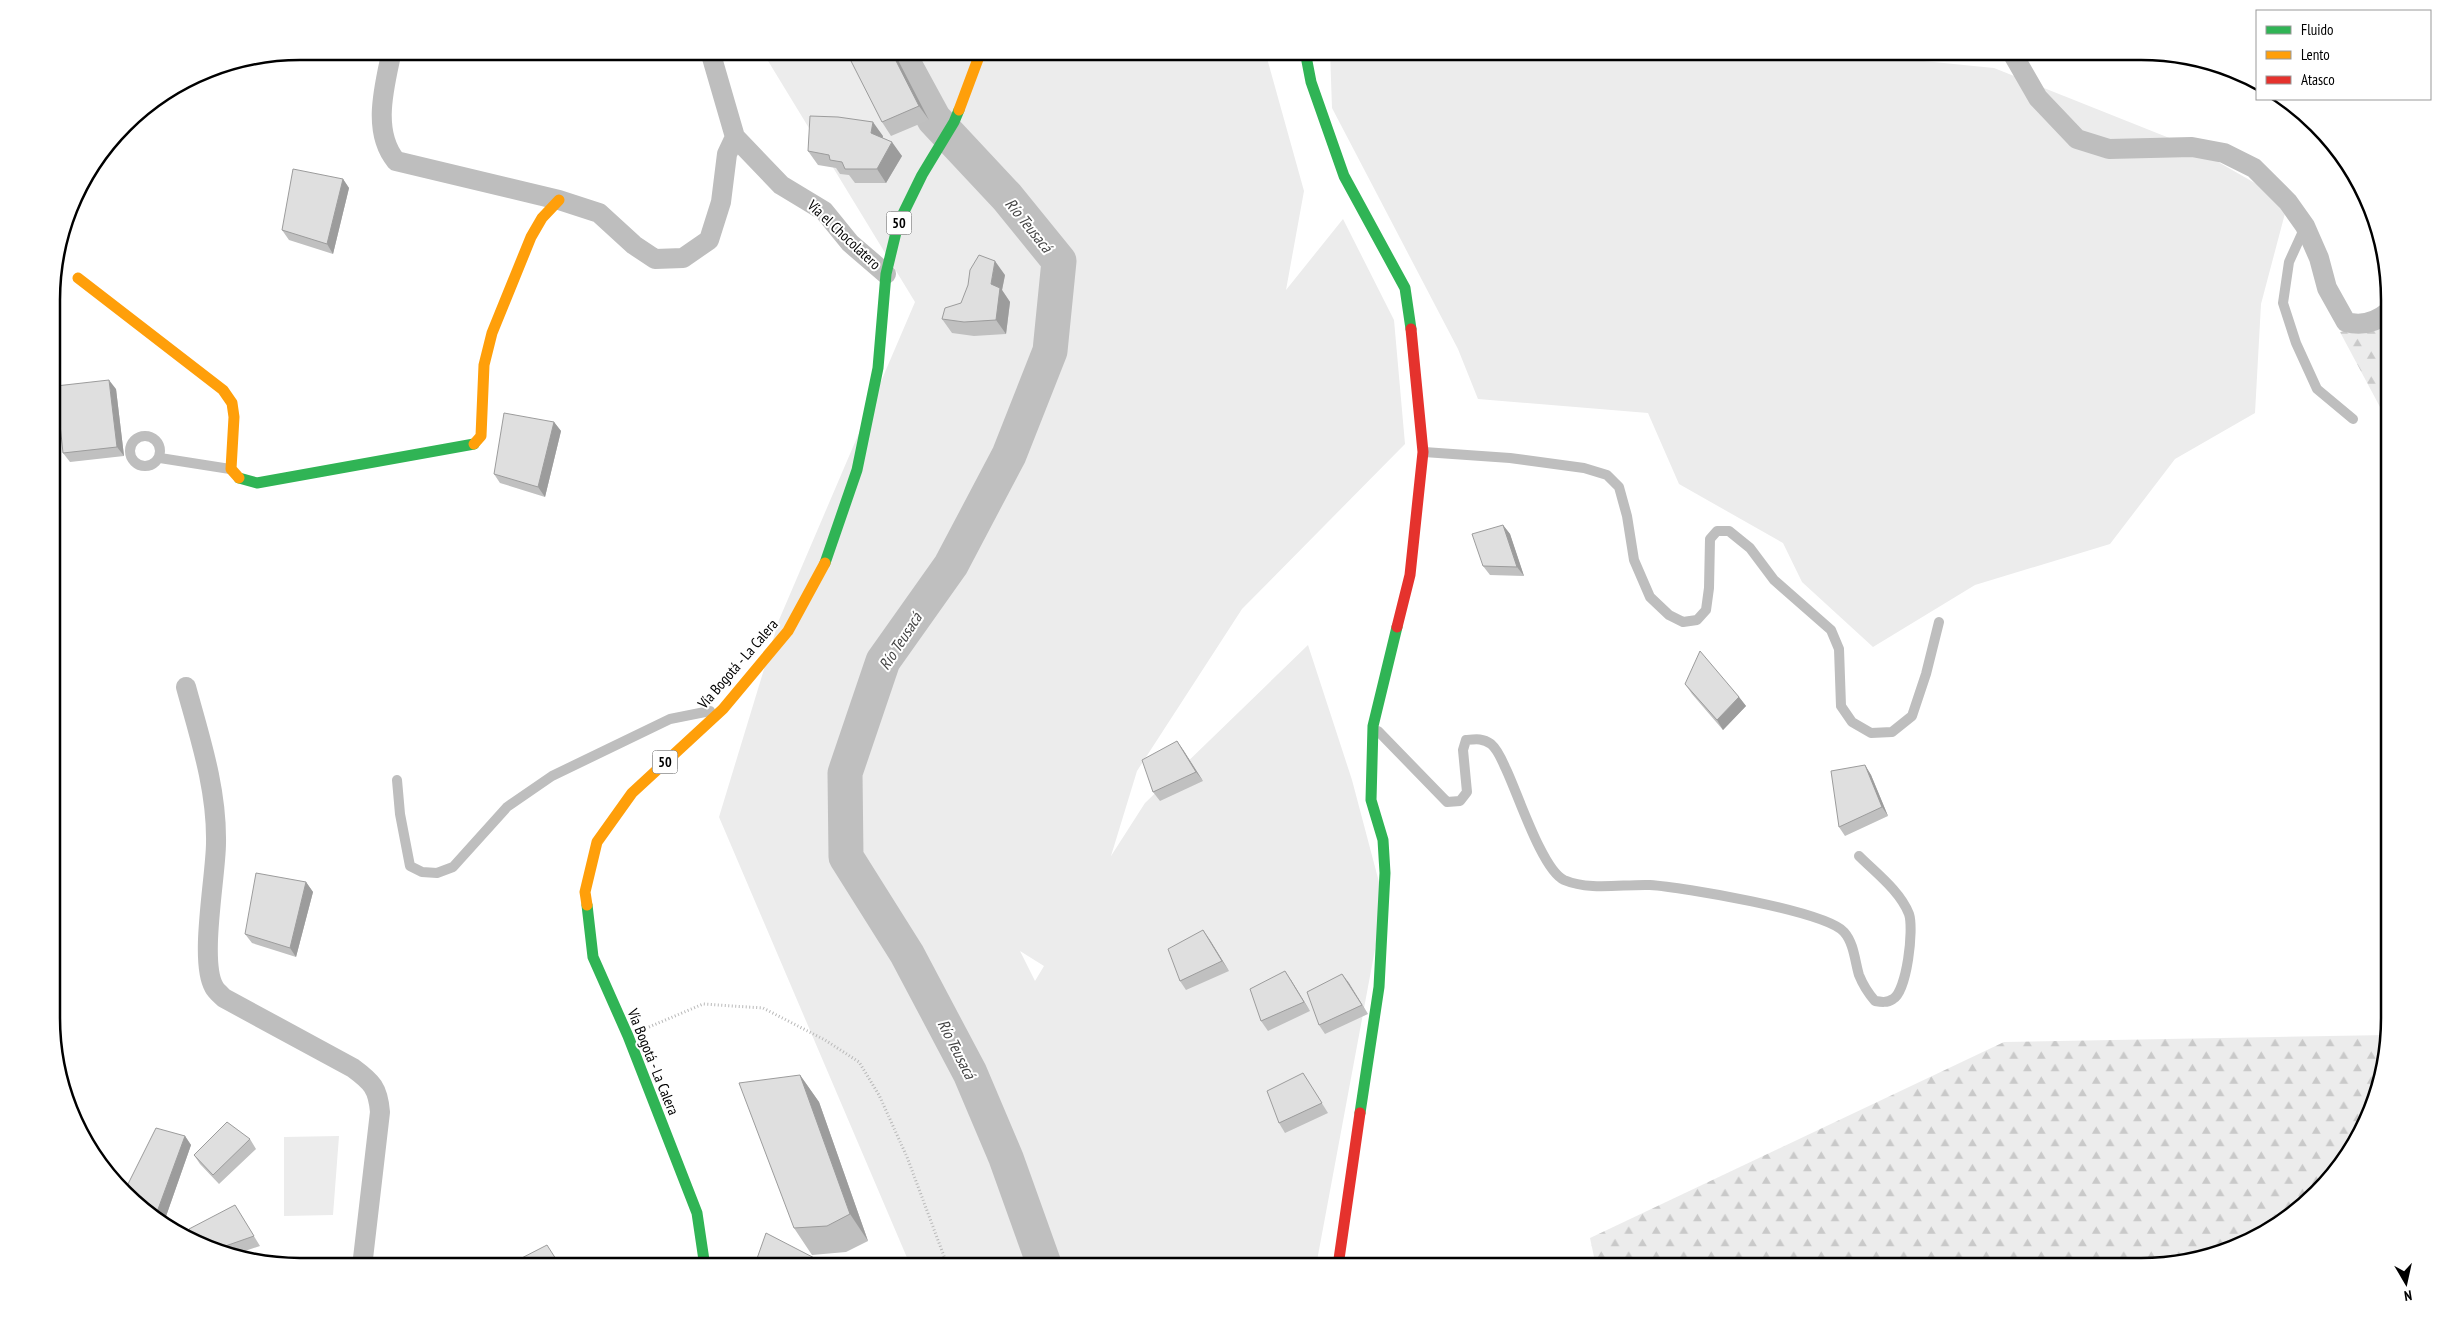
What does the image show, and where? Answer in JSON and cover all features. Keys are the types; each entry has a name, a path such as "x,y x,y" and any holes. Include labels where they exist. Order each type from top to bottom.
{"street":[{"path":"390,60 382,106 383,135 389,153 396,161 559,200 599,213 634,245 655,258 683,258 709,240 721,202 726,154 735,137"},
{"name":"Vía el Chocolatero","path":"713,60 735,137 782,185 804,197 824,212 850,243 886,274"},
{"name":"Vía Bogotá - La Calera","path":"704,1258 697,1213 628,1036 593,957 585,892 597,842 632,792 723,709 788,631 817,581 831,550 857,470 878,368 886,274 898,224 922,175 954,122 978,60"},
{"path":"1307,60 1311,82 1344,176 1405,288 1415,360 1423,452 1410,575 1374,726 1371,800 1383,840 1385,873 1379,987 1339,1258"},
{"path":"2016,60 2038,98 2077,139 2109,149 2192,147 2224,153 2254,168 2288,202 2305,226 2319,258 2326,288 2346,322 2359,325 2381,317"},
{"path":"78,278 223,390 232,403 233,410 231,469 239,479 257,483 474,445 481,436 484,365 492,333 531,237 542,218 559,200"},
{"path":"186,687 211,782 216,812 216,845 210,903 208,963 214,987 224,998 353,1068 370,1080 379,1095 380,1112 363,1258"}],"lane":[{"path":"2305,226 2289,262 2283,303 2296,343 2317,389 2353,419"},
{"path":"1423,452 1510,458 1584,468 1606,475 1619,487 1627,516 1634,560 1650,597 1669,615 1683,622 1697,620 1706,610 1709,588 1710,539 1717,531 1729,530 1750,548 1774,580 1831,630 1839,649 1841,706 1852,722 1871,733 1892,732 1912,716 1926,674 1939,622"},
{"path":"160,458 231,469"},
{"path":"397,780 400,814 410,866 422,872 437,873 453,867 507,807 552,776 670,718 723,709"},
{"path":"1374,726 1447,802 1460,801 1467,792 1463,750 1466,740 1479,738 1492,745 1513,782 1548,864 1558,877 1574,884 1651,885 1717,895 1798,912 1831,924 1844,932 1851,945 1867,992 1875,1001 1885,1002 1895,998 1902,989 1910,949 1910,916 1901,899 1859,856"}],"path":[{"path":"628,1036 703,1004 763,1008 825,1040 859,1062 879,1095 907,1157 945,1258"}],"green space":[{"path":"767,60 1268,60 1304,191 1286,290 1343,219 1394,320 1405,444 1242,609 1137,771 1111,856 1145,803 1308,645 1352,780 1384,901 1317,1258 907,1258 719,817 779,620 915,302","holes":["1020,951 1044,966 1035,981"]},
{"path":"1330,60 1913,60 1994,68 2192,147 2288,202 2261,304 2255,413 2175,459 2110,544 1975,585 1873,647 1802,582 1783,543 1679,484 1648,413 1478,399 1458,349 1332,108"},
{"path":"2381,323 2381,409 2340,332"},
{"path":"2380,1035 2373,1080 2363,1110 2341,1152 2322,1176 2299,1199 2275,1218 2233,1240 2203,1250 2173,1256 2141,1258 1594,1258 1590,1238 2004,1042"},
{"path":"339,1136 333,1215 284,1216 284,1137"}],"building":[{"path":"896,60 919,106 882,122 851,61"},
{"path":"810,116 838,117 873,122 871,133 892,142 877,169 845,169 842,162 830,160 829,155 808,151"},
{"path":"293,169 343,179 327,244 282,230"},
{"path":"979,255 995,261 991,284 1000,288 996,320 964,322 942,319 945,308 961,303 968,285 970,270"},
{"path":"109,380 117,447 63,453 60,424 60,386"},
{"path":"504,413 554,422 538,487 494,474"},
{"path":"1503,525 1517,567 1483,566 1472,534"},
{"path":"1700,651 1739,697 1717,720 1685,684"},
{"path":"1177,741 1196,772 1153,792 1142,760"},
{"path":"1865,765 1882,807 1839,827 1831,771"},
{"path":"256,873 306,882 290,948 245,934"},
{"path":"1203,930 1222,961 1180,981 1168,949"},
{"path":"1285,971 1304,1002 1261,1021 1250,989"},
{"path":"1342,974 1362,1005 1319,1025 1307,992"},
{"path":"1303,1073 1322,1103 1279,1123 1267,1091"},
{"path":"800,1075 850,1214 827,1226 794,1228 739,1083"},
{"path":"227,1122 250,1139 213,1175 194,1155"},
{"path":"156,1128 185,1136 157,1211 127,1185"},
{"path":"235,1205 254,1236 226,1246 208,1240 189,1229"},
{"path":"766,1233 814,1258 757,1258"},
{"path":"547,1245 555,1258 522,1258"}],"waterway":[{"name":"Río Teusacá","path":"902,60 934,119 1007,197 1059,261 1050,351 1009,455 951,565 883,661 845,773 846,857 907,954 970,1073 1006,1158 1042,1258"}],"traffic: fast":[{"path":"1307,60 1311,82 1344,176 1405,288 1411,329"},
{"path":"825,563 857,470 878,368 886,274 898,224 922,175 954,122 959,110"},
{"path":"239,478 257,483 474,444"},
{"path":"1360,1113 1379,987 1385,873 1383,840 1371,800 1373,726 1397,627"},
{"path":"587,905 593,957 628,1036 697,1213 704,1258"}],"traffic: slow":[{"path":"959,110 978,60"},
{"path":"474,444 481,436 484,365 492,333 531,237 542,218 559,200"},
{"path":"78,278 223,390 232,403 234,417 231,469 239,478"},
{"path":"587,905 585,892 597,842 632,793 723,709 788,631 825,563"}],"traffic: jam":[{"path":"1397,627 1410,575 1423,452 1411,329"},
{"path":"1339,1258 1360,1113"}]}
